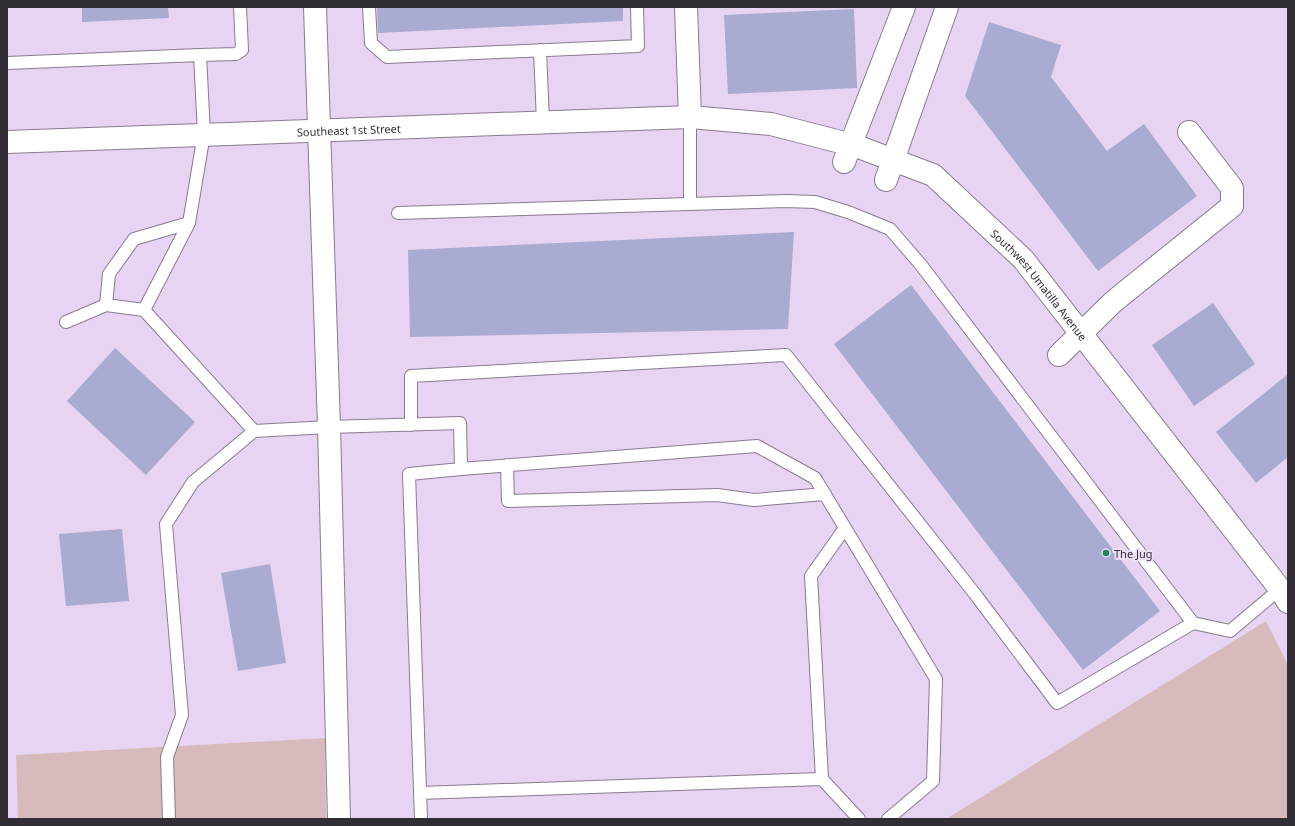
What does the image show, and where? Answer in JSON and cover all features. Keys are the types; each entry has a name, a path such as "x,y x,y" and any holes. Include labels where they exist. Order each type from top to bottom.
{"street":[{"path":"315,7 340,819"},
{"path":"686,7 690,117"},
{"path":"844,162 904,7"},
{"path":"886,180 947,7"},
{"name":"Southeast 1st Street","path":"7,142 690,117"},
{"name":"Southwest Umatilla Avenue","path":"690,117 771,124 856,146 932,174 1023,259 1285,591"},
{"path":"1059,355 1113,302 1232,206 1232,188 1189,132"}],"lane":[{"path":"7,63 236,54 242,50 240,7"},
{"path":"369,7 371,43 387,57 638,46 637,7"},
{"path":"540,50 543,122"},
{"path":"144,310 189,222 204,134 200,55"},
{"path":"690,117 690,204"},
{"path":"398,213 786,201 815,202 848,212 890,229 922,265 1193,624"},
{"path":"106,305 109,274 134,239 189,222"},
{"path":"66,322 106,305 144,310 254,431"},
{"path":"411,425 411,376 786,355 975,594 1057,703 1193,624 1230,631 1285,591"},
{"path":"169,819 167,757 182,716 166,524 193,482 254,431 328,427 460,424 461,469"},
{"path":"421,819 409,474 758,446 815,478 936,679 933,781 888,819"},
{"path":"507,465 508,501 717,495 754,500 825,494"},
{"path":"845,528 811,576 822,779 859,819"},
{"path":"420,793 822,779"}],"shaded area":[{"path":"7,7 1288,7 1288,665 1266,621 946,819 326,819 325,738 16,755 18,819 7,819"},
{"path":"1266,621 1288,665 1288,819 946,819"},
{"path":"325,738 326,819 18,819 16,755"}],"building":[{"path":"82,7 168,7 169,18 82,22"},
{"path":"377,7 623,7 623,21 378,33"},
{"path":"854,9 857,88 728,94 724,15"},
{"path":"989,22 1061,45 1051,77 1107,151 1144,124 1197,196 1098,271 965,96"},
{"path":"794,232 788,329 410,337 408,250"},
{"path":"911,285 1160,611 1083,670 834,344"},
{"path":"1213,303 1255,364 1194,406 1152,345"},
{"path":"115,348 195,422 146,475 67,401"},
{"path":"1288,374 1288,457 1256,483 1216,432"},
{"path":"122,529 129,601 66,606 59,534"},
{"path":"270,564 286,663 238,671 221,573"}],"place":[{"name":"The Jug","path":"1106,553"}]}
